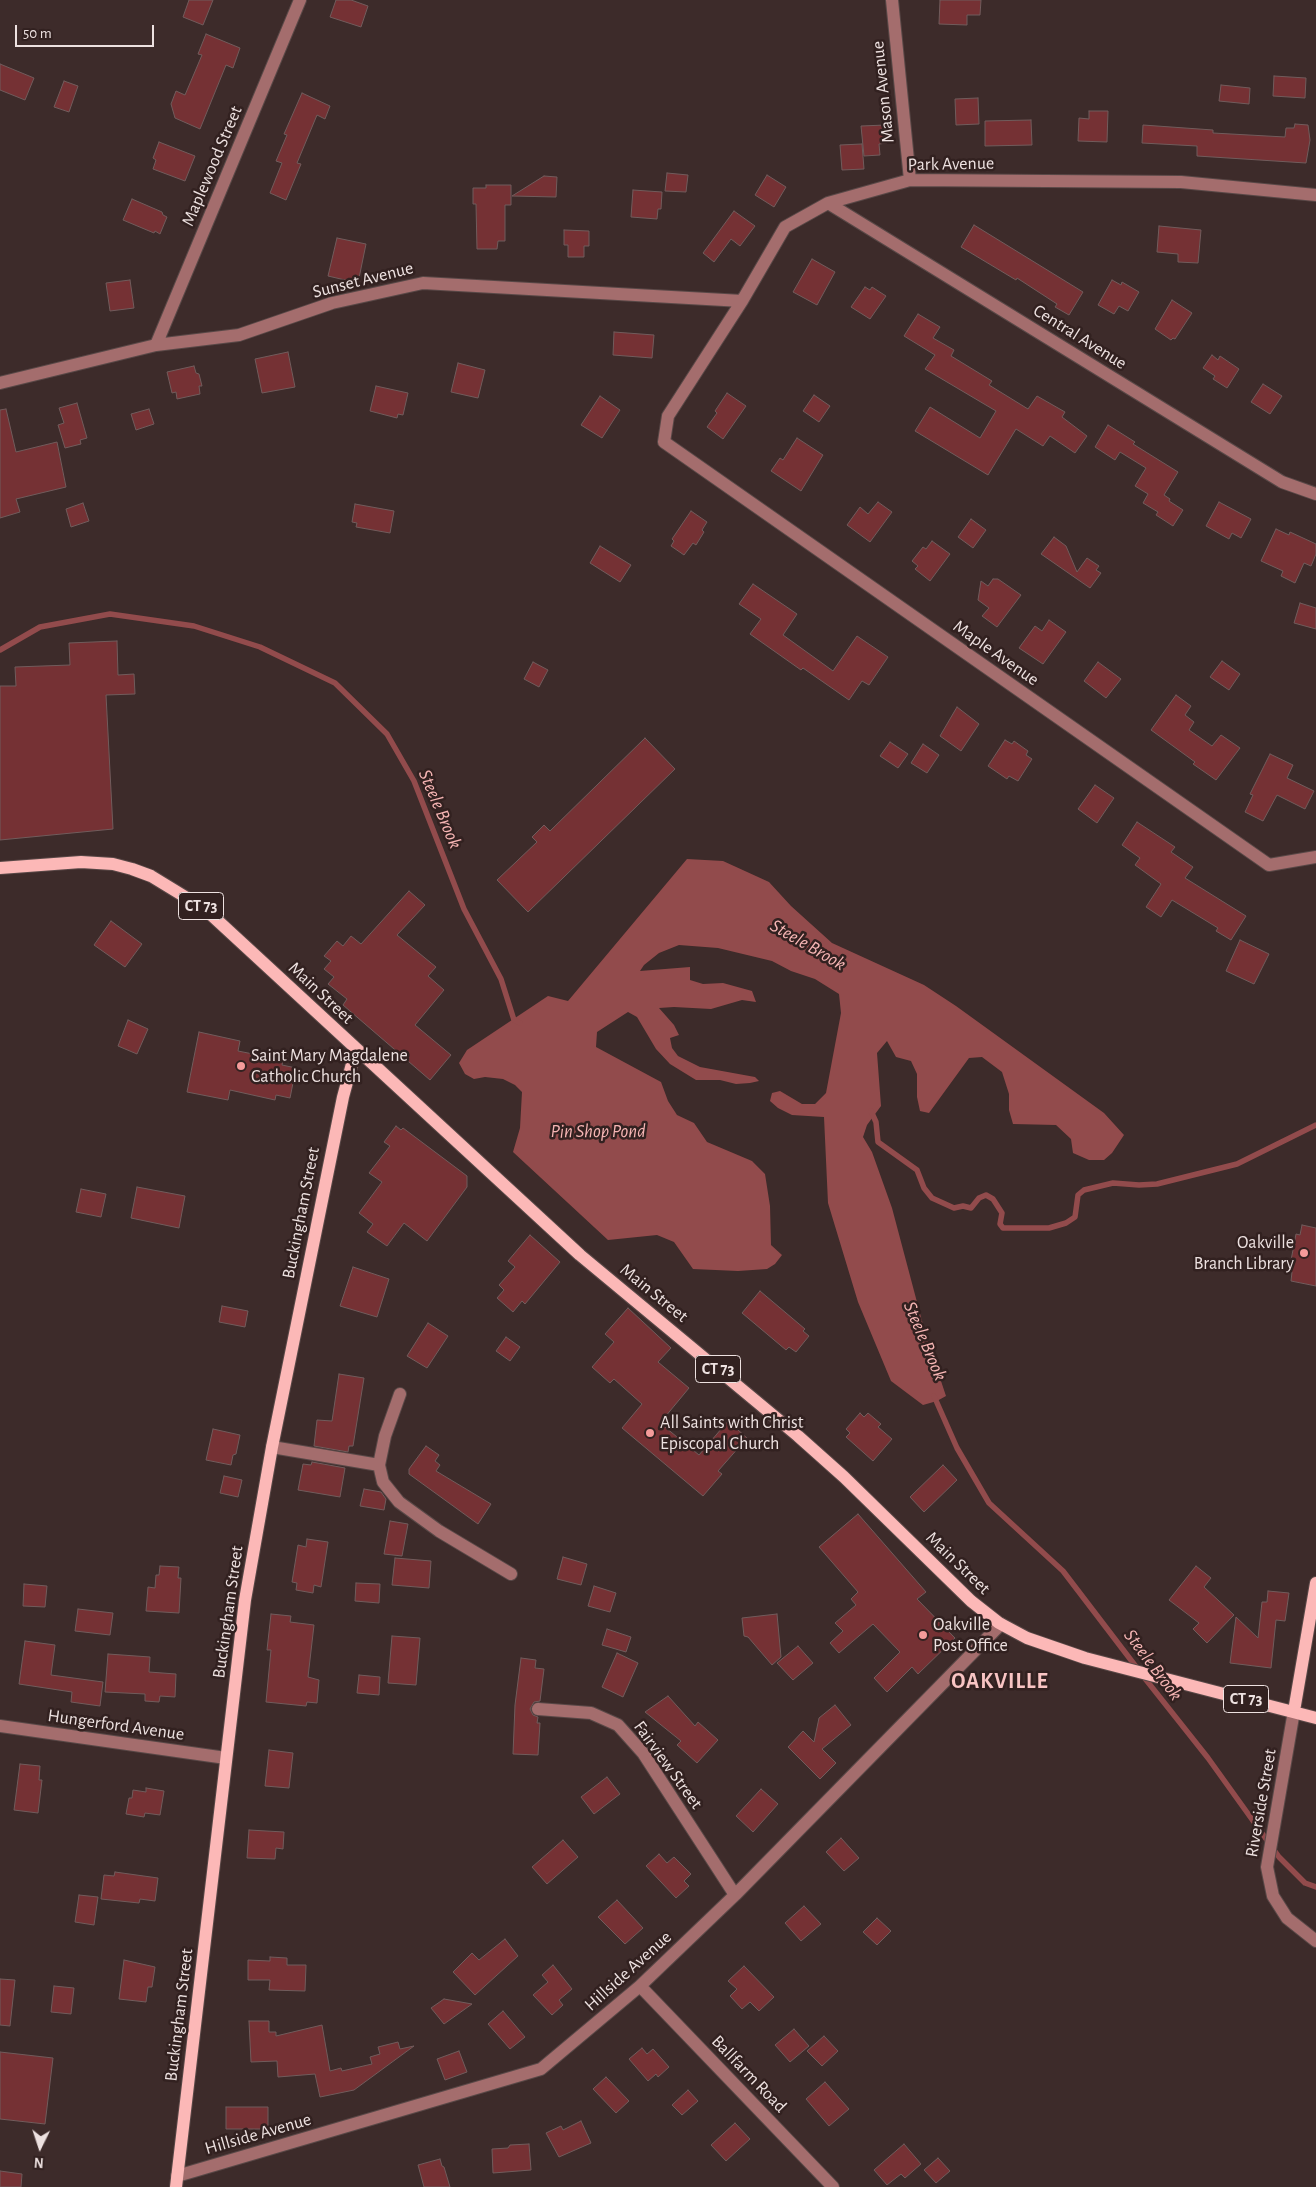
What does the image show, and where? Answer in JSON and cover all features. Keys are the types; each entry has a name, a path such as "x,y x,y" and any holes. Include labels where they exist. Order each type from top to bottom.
{"main road":[{"name":"Main Street","path":"0,868 81,862 113,864 151,876 205,908 356,1050 580,1255 844,1477 970,1601 1001,1624 1032,1640 1095,1661 1316,1718"},
{"name":"Buckingham Street","path":"177,2181 245,1600 272,1447 343,1097 356,1050"},
{"path":"1294,1712 1316,1583"}],"street":[{"name":"Maplewood Street","path":"156,345 300,0"},
{"name":"Mason Avenue","path":"892,0 910,180"},
{"name":"Park Avenue","path":"664,442 668,416 742,301 785,227 828,202 910,180 1181,182 1316,195"},
{"name":"Central Avenue","path":"828,202 1282,482 1316,494"},
{"name":"Sunset Avenue","path":"0,383 156,345 239,335 332,304 423,283 742,301"},
{"name":"Maple Avenue","path":"664,442 1270,865 1316,857"},
{"path":"400,1394 385,1436 379,1465 383,1482 399,1502 439,1531 511,1574"},
{"path":"272,1447 379,1465"},
{"name":"Hillside Avenue","path":"177,2181 541,2069 640,1986 735,1895 1001,1624"},
{"name":"Fairview Street","path":"538,1709 591,1713 618,1725 642,1753 735,1895"},
{"name":"Riverside Street","path":"1294,1712 1267,1867 1273,1896 1287,1918 1316,1941"},
{"name":"Hungerford Avenue","path":"0,1726 226,1758"},
{"name":"Ballfarm Road","path":"640,1986 834,2187"}],"water":[{"name":"Pin Shop Pond","path":"687,859 723,861 769,882 791,906 832,943 924,985 956,1006 1104,1113 1124,1135 1112,1153 1104,1160 1089,1160 1073,1153 1071,1139 1056,1125 1013,1124 1009,1110 1009,1094 1002,1072 982,1057 969,1058 929,1113 920,1111 917,1097 917,1074 911,1061 896,1057 887,1041 877,1053 881,1106 867,1125 863,1137 872,1152 892,1208 926,1336 946,1396 937,1401 923,1405 891,1381 858,1302 828,1203 824,1117 792,1115 778,1108 770,1101 772,1093 780,1091 802,1104 815,1104 826,1093 841,1013 839,994 815,979 791,971 772,961 718,948 679,945 659,953 644,965 640,971 690,967 690,980 703,984 723,983 752,991 756,1002 742,1000 711,1009 659,1008 674,1025 679,1035 670,1038 672,1048 678,1056 700,1067 755,1077 759,1081 750,1083 736,1084 720,1080 696,1080 670,1064 656,1049 637,1017 628,1012 597,1032 596,1047 661,1082 668,1101 677,1115 694,1123 707,1142 752,1161 765,1174 770,1206 771,1245 782,1255 775,1264 767,1269 738,1271 693,1269 674,1242 657,1235 608,1240 513,1152 520,1128 522,1092 515,1085 503,1079 485,1077 474,1079 465,1074 459,1063 467,1050 548,996 568,1001"}],"building":[{"path":"189,0 213,0 203,25 183,17"},
{"path":"336,0 351,0 368,6 361,27 330,17"},
{"path":"940,0 981,0 980,15 967,15 967,25 939,24"},
{"path":"206,34 240,48 233,68 226,65 200,129 175,118 171,104 176,91 185,95 202,55 198,54"},
{"path":"0,64 34,78 25,100 0,90"},
{"path":"1274,76 1306,78 1305,98 1273,96"},
{"path":"64,81 78,86 69,112 54,107"},
{"path":"1221,85 1250,88 1249,104 1219,101"},
{"path":"302,93 330,106 325,119 317,115 297,163 301,164 286,200 270,193 282,163 276,161 287,135 284,134"},
{"path":"978,98 979,124 956,125 955,99"},
{"path":"1089,111 1108,111 1107,142 1078,141 1079,118 1089,119"},
{"path":"1031,120 1032,145 985,146 985,121"},
{"path":"1295,124 1308,125 1310,140 1306,163 1197,156 1197,146 1142,143 1143,125 1213,130 1213,133 1285,137 1286,128 1294,128"},
{"path":"886,125 887,143 879,144 880,155 864,156 861,126"},
{"path":"159,142 195,156 185,181 153,169 156,160 153,158"},
{"path":"862,144 864,169 842,170 840,145"},
{"path":"667,173 688,175 686,192 665,191"},
{"path":"767,175 786,187 774,207 755,195"},
{"path":"544,176 557,177 556,197 512,196"},
{"path":"486,185 511,185 511,205 505,205 505,241 498,241 497,249 477,249 476,204 473,204 473,188 486,188"},
{"path":"633,190 662,192 661,209 658,209 657,219 631,217"},
{"path":"132,199 162,212 167,217 160,234 123,220"},
{"path":"734,211 755,226 740,246 731,239 714,262 703,253"},
{"path":"974,225 1083,292 1069,315 1055,307 1057,304 1017,278 1016,280 961,247"},
{"path":"1159,226 1201,230 1198,263 1178,262 1178,254 1157,252"},
{"path":"564,230 589,231 589,246 584,246 584,257 568,257 568,245 564,245"},
{"path":"337,238 366,244 358,283 328,276"},
{"path":"812,259 835,272 817,305 793,292"},
{"path":"130,280 134,308 110,311 106,283"},
{"path":"1112,280 1121,285 1122,282 1139,292 1128,311 1119,306 1114,314 1098,305"},
{"path":"865,287 870,290 872,287 886,296 870,319 851,307"},
{"path":"1172,300 1192,313 1175,339 1171,340 1155,329"},
{"path":"918,314 940,327 933,338 954,350 951,356 992,381 989,385 1028,409 1037,396 1065,412 1062,417 1087,436 1075,453 1050,436 1043,446 1016,429 988,475 915,431 930,407 980,438 996,411 925,369 935,355 904,336"},
{"path":"614,332 654,335 652,358 613,355"},
{"path":"288,352 295,387 262,393 255,359"},
{"path":"1212,355 1218,360 1220,356 1239,369 1227,388 1213,379 1215,376 1203,368"},
{"path":"458,363 485,370 478,398 451,392"},
{"path":"194,366 196,373 199,374 202,386 199,386 200,394 177,399 176,392 172,393 167,372"},
{"path":"1263,384 1282,396 1270,414 1251,402"},
{"path":"376,386 408,393 403,415 398,414 397,418 370,411"},
{"path":"727,393 746,406 723,439 707,427 717,413 715,411"},
{"path":"814,395 830,406 819,422 803,411"},
{"path":"600,396 620,410 602,438 581,425"},
{"path":"77,403 87,438 80,440 81,444 65,448 58,425 64,423 59,408"},
{"path":"6,409 16,452 57,442 66,487 16,499 20,512 0,518 0,410"},
{"path":"149,409 154,424 136,430 131,414"},
{"path":"1108,425 1135,442 1133,444 1178,472 1164,495 1170,499 1169,501 1183,510 1173,526 1156,515 1158,512 1143,503 1148,494 1135,486 1146,468 1120,452 1115,460 1095,447"},
{"path":"797,438 823,455 801,491 771,471 780,458 783,460"},
{"path":"878,502 892,512 870,542 847,525 860,507 868,514"},
{"path":"1219,502 1251,519 1241,538 1232,533 1229,539 1206,526"},
{"path":"83,503 89,521 71,527 66,509"},
{"path":"355,504 394,511 390,533 356,527 357,523 352,522"},
{"path":"691,511 707,522 702,530 704,532 696,545 693,543 684,555 671,546 674,541 672,539"},
{"path":"971,519 986,530 973,548 958,537"},
{"path":"1276,529 1289,535 1290,532 1316,544 1316,554 1311,566 1304,563 1295,583 1281,576 1283,571 1261,561"},
{"path":"1054,537 1066,546 1077,572 1087,558 1099,566 1096,570 1101,573 1090,588 1041,554"},
{"path":"932,541 950,554 930,581 915,569 918,566 912,561 923,547 926,549"},
{"path":"600,546 631,565 620,582 590,563"},
{"path":"993,579 998,579 1021,595 997,627 982,616 989,608 978,600 981,581 988,586"},
{"path":"753,584 797,614 783,635 833,671 857,636 888,657 869,685 862,681 849,700 803,668 801,670 750,634 761,619 739,604"},
{"path":"1300,603 1316,608 1316,629 1294,623"},
{"path":"1049,620 1066,632 1043,664 1019,648 1035,626 1042,631"},
{"path":"117,641 118,675 134,674 135,694 106,695 113,829 0,840 0,686 16,686 15,667 70,665 69,643"},
{"path":"1222,661 1240,674 1229,690 1210,677"},
{"path":"533,662 548,670 539,687 524,679"},
{"path":"1098,662 1121,679 1106,698 1084,681"},
{"path":"1176,695 1191,706 1185,715 1194,722 1189,730 1212,746 1221,735 1240,748 1216,780 1151,730"},
{"path":"957,707 979,724 961,751 940,736"},
{"path":"645,738 675,769 528,912 497,880 537,842 532,837 544,825 550,831"},
{"path":"1005,740 1012,744 1014,741 1028,751 1026,755 1032,759 1018,781 1009,776 1007,779 988,766"},
{"path":"890,742 908,754 898,768 880,756"},
{"path":"923,744 939,755 927,773 911,763"},
{"path":"1270,754 1293,765 1287,778 1314,791 1305,809 1277,795 1263,821 1245,812 1253,795 1250,794"},
{"path":"1095,785 1114,798 1097,823 1078,809"},
{"path":"1137,822 1175,847 1171,852 1193,867 1185,878 1246,916 1231,940 1216,931 1218,928 1172,900 1161,917 1146,907 1161,884 1135,865 1140,858 1122,845"},
{"path":"409,891 425,905 397,935 436,967 428,976 444,990 415,1025 451,1055 430,1080 343,1005 347,999 328,984 334,977 324,969 331,961 324,956 337,941 343,946 351,936 361,944"},
{"path":"111,921 142,944 125,967 94,945"},
{"path":"1240,940 1269,954 1254,984 1226,971"},
{"path":"128,1020 148,1029 137,1054 118,1046"},
{"name":"Saint Mary Magdalene Catholic Church","path":"199,1032 240,1041 238,1051 283,1060 282,1065 296,1068 290,1098 276,1095 275,1100 230,1090 228,1100 187,1092"},
{"path":"396,1126 401,1130 403,1128 467,1176 467,1187 427,1241 404,1223 387,1246 367,1232 373,1224 359,1213 382,1182 369,1173 390,1146 384,1142"},
{"path":"137,1187 185,1196 179,1228 131,1218"},
{"path":"81,1189 106,1194 101,1217 76,1212"},
{"name":"Oakville Branch Library","path":"1302,1225 1316,1228 1316,1286 1291,1281 1292,1272 1289,1271 1296,1234 1300,1235"},
{"path":"530,1235 560,1262 525,1304 522,1301 513,1312 497,1298 504,1290 499,1285 515,1267 508,1261"},
{"path":"353,1267 389,1279 377,1317 340,1306"},
{"path":"760,1291 805,1329 803,1331 809,1336 796,1352 789,1347 786,1350 742,1313"},
{"path":"222,1306 248,1311 245,1327 219,1322"},
{"path":"628,1308 671,1348 658,1362 689,1388 660,1423 699,1455 728,1421 747,1438 718,1471 722,1474 703,1496 622,1428 642,1404 614,1379 610,1383 592,1367 614,1342 605,1334"},
{"path":"428,1323 448,1336 427,1368 407,1356"},
{"path":"506,1337 520,1347 510,1361 496,1351"},
{"path":"339,1374 364,1378 353,1446 349,1446 348,1452 314,1446 317,1420 332,1421"},
{"path":"860,1413 864,1417 868,1413 881,1424 878,1427 892,1439 873,1461 846,1437 850,1433 846,1429"},
{"path":"213,1429 240,1435 236,1454 233,1455 231,1465 206,1460"},
{"path":"426,1446 439,1455 435,1461 440,1465 436,1471 491,1504 478,1524 409,1474 409,1469"},
{"path":"312,1462 345,1468 340,1497 298,1490 303,1464 311,1465"},
{"path":"943,1465 957,1480 924,1512 910,1497"},
{"path":"224,1476 242,1480 238,1497 220,1493"},
{"path":"364,1489 381,1492 386,1499 384,1510 360,1506"},
{"path":"858,1514 926,1592 917,1599 955,1638 918,1674 912,1667 887,1692 874,1678 900,1652 873,1624 839,1653 830,1643 843,1631 835,1623 856,1605 851,1599 858,1592 819,1547"},
{"path":"390,1521 408,1524 402,1556 384,1554"},
{"path":"307,1539 328,1542 321,1587 314,1585 313,1593 296,1590 297,1583 292,1582 298,1545 306,1547"},
{"path":"563,1557 587,1564 581,1585 557,1579"},
{"path":"395,1558 431,1561 429,1588 392,1585"},
{"path":"160,1566 179,1567 178,1578 181,1578 179,1613 146,1611 148,1587 155,1588 156,1575 159,1575"},
{"path":"1196,1566 1211,1578 1204,1587 1234,1615 1207,1643 1193,1629 1199,1623 1169,1600"},
{"path":"356,1583 380,1584 379,1603 355,1601"},
{"path":"24,1584 47,1586 45,1607 23,1606"},
{"path":"594,1586 616,1593 610,1612 588,1606"},
{"path":"1268,1591 1289,1593 1285,1621 1276,1620 1271,1668 1230,1663 1236,1617 1258,1638 1262,1602 1267,1602"},
{"path":"78,1609 113,1613 110,1635 75,1631"},
{"path":"271,1614 291,1616 290,1622 314,1625 308,1677 319,1680 317,1703 307,1702 306,1706 266,1702 271,1650 267,1650"},
{"path":"777,1614 781,1657 772,1665 748,1637 744,1636 742,1618"},
{"path":"607,1629 631,1637 626,1652 602,1645"},
{"path":"392,1636 420,1638 416,1685 388,1683"},
{"path":"25,1641 55,1645 51,1675 103,1682 100,1706 71,1702 72,1692 19,1684"},
{"path":"798,1646 813,1663 793,1680 777,1663"},
{"path":"617,1653 638,1663 623,1697 602,1687"},
{"path":"108,1654 150,1657 149,1672 176,1674 175,1697 160,1696 159,1702 145,1701 145,1694 105,1692"},
{"path":"521,1658 536,1660 535,1668 544,1669 540,1701 534,1702 530,1709 533,1715 538,1717 537,1723 540,1723 538,1755 513,1754 515,1705"},
{"path":"359,1675 380,1677 379,1695 357,1693"},
{"path":"668,1696 695,1726 698,1722 718,1740 697,1763 677,1745 681,1741 645,1712"},
{"path":"835,1705 851,1725 822,1749 836,1763 820,1779 788,1747 803,1731 814,1742 819,1718"},
{"path":"269,1750 293,1753 289,1788 265,1786"},
{"path":"20,1764 40,1766 39,1780 42,1780 38,1813 14,1810"},
{"path":"607,1777 620,1794 594,1814 581,1797"},
{"path":"146,1788 164,1791 160,1815 145,1813 144,1817 126,1814 129,1798 132,1798 133,1790 146,1792"},
{"path":"761,1789 778,1804 753,1832 736,1816"},
{"path":"249,1830 284,1832 283,1849 276,1848 275,1859 247,1858"},
{"path":"841,1838 859,1858 844,1871 826,1852"},
{"path":"563,1840 578,1857 547,1884 532,1867"},
{"path":"659,1854 667,1863 674,1857 691,1874 684,1881 689,1886 676,1898 646,1866"},
{"path":"115,1872 158,1878 155,1901 140,1899 139,1903 101,1899 104,1875 114,1876"},
{"path":"79,1895 98,1897 94,1925 75,1922"},
{"path":"617,1900 643,1928 625,1944 598,1917"},
{"path":"804,1906 821,1924 801,1941 785,1923"},
{"path":"877,1918 891,1931 877,1945 863,1932"},
{"path":"505,1939 518,1956 475,1995 453,1972 472,1953 479,1960"},
{"path":"270,1957 287,1958 287,1965 306,1965 305,1991 269,1990 270,1980 248,1980 248,1960 270,1961"},
{"path":"124,1960 155,1967 152,1987 148,1987 146,2002 119,1999"},
{"path":"553,1965 572,1989 559,2000 563,2005 552,2015 533,1995 548,1982 542,1975"},
{"path":"744,1966 774,1997 759,2011 750,2002 742,2009 730,1996 737,1989 728,1981"},
{"path":"0,1979 15,1980 10,2026 0,2025"},
{"path":"54,1986 74,1988 71,2014 51,2012"},
{"path":"444,1999 472,2004 444,2024 431,2008"},
{"path":"503,2011 525,2037 510,2049 488,2024"},
{"path":"249,2021 269,2021 269,2032 276,2032 276,2036 322,2025 330,2071 341,2068 342,2071 372,2064 370,2057 380,2054 378,2047 398,2042 400,2049 414,2046 354,2090 320,2097 315,2074 278,2077 277,2061 251,2062"},
{"path":"794,2029 809,2046 790,2062 775,2045"},
{"path":"824,2036 838,2051 822,2066 807,2051"},
{"path":"642,2048 647,2054 653,2049 669,2067 658,2077 656,2074 648,2081 629,2059"},
{"path":"459,2051 467,2072 445,2080 437,2059"},
{"path":"0,2052 53,2058 45,2124 0,2119"},
{"path":"606,2077 629,2101 616,2113 593,2089"},
{"path":"825,2082 849,2109 829,2126 806,2099"},
{"path":"688,2090 698,2101 682,2115 672,2105"},
{"path":"226,2107 268,2107 268,2129 226,2129"},
{"path":"581,2121 591,2143 559,2157 546,2133 561,2126 563,2130"},
{"path":"735,2123 750,2139 726,2161 711,2145"},
{"path":"529,2144 531,2170 493,2173 492,2149 508,2148 510,2145"},
{"path":"904,2144 921,2164 905,2178 901,2174 887,2185 874,2170"},
{"path":"938,2158 950,2171 936,2183 924,2170"},
{"path":"440,2159 450,2187 424,2187 418,2165"},
{"path":"0,2171 22,2174 21,2187 0,2187"}],"waterway":[{"name":"Steele Brook","path":"0,650 40,627 110,614 194,626 260,647 335,683 387,734 414,781 464,909 501,979 514,1020 520,1023"},
{"path":"871,1111 876,1122 878,1142 917,1170 924,1188 932,1198 954,1208 963,1206 971,1208 979,1198 986,1195 993,1199 1002,1213 1000,1224 1003,1228 1049,1228 1066,1223 1075,1217 1078,1195 1084,1190 1113,1183 1157,1184 1237,1164 1316,1125"},
{"name":"Steele Brook","path":"934,1396 957,1448 989,1503 1063,1571 1137,1668"},
{"name":"Steele Brook","path":"1143,1676 1208,1758 1279,1857 1305,1883 1316,1887"}],"place":[{"name":"Saint Mary Magdalene Catholic Church","path":"241,1066"},
{"name":"Oakville Branch Library","path":"1304,1253"},
{"name":"All Saints with Christ Episcopal Church","path":"650,1433"},
{"name":"Oakville Post Office","path":"923,1635"}],"district":[{"name":"OAKVILLE","path":"1000,1681"}]}
